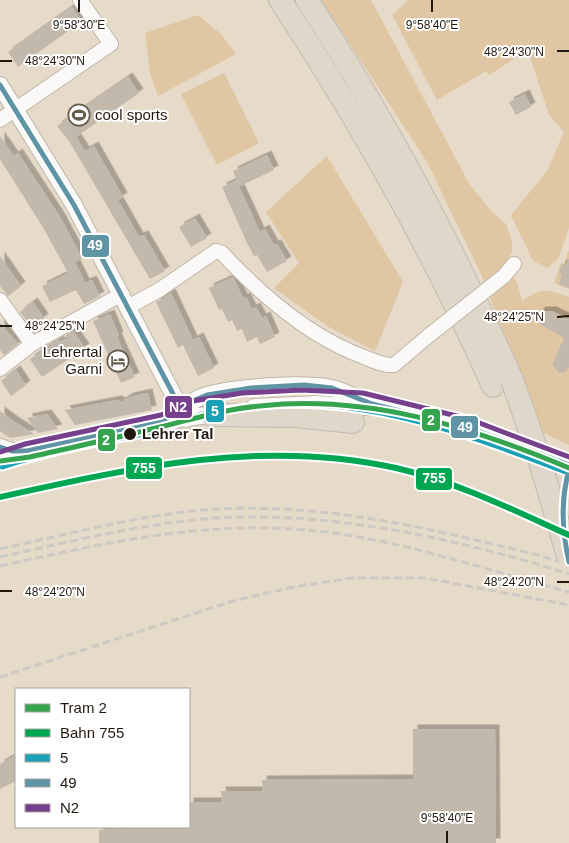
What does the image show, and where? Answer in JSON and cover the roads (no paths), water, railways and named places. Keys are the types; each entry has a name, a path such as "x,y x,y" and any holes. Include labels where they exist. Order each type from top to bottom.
{"highway":[{"path":"280,0 318,57 399,195 535,445 568,559"},
{"path":"307,0 337,46 413,176 472,289 502,383"},
{"path":"212,415 276,415 353,422"},
{"path":"568,559 562,512 563,493 569,470"}],"street":[{"path":"0,120 111,44 81,2"},
{"path":"0,85 74,205 184,415"},
{"path":"0,369 32,344 125,301 159,290 216,251 222,253 278,307 336,346 386,365 394,365 504,276 514,264"},
{"path":"0,300 32,344"},
{"path":"184,415 196,399 209,394 283,387 332,388 369,403 467,426 569,465"},
{"path":"0,460 27,451 163,422 184,415 212,415 276,404 389,407"},
{"path":"0,447 12,451 27,451"}],"railway":[{"path":"0,549 96,527 169,514 262,508 331,513 433,530 518,550 569,565"},
{"path":"0,557 96,536 169,523 239,517 286,518 383,528 431,537 479,548 569,574"},
{"path":"0,566 121,541 162,535 202,530 284,528 326,532 387,543 569,592"},
{"path":"0,677 233,601 294,587 351,578 425,578 569,605"}],"tram line":[{"name":"2","path":"0,461 30,457 235,409 300,404 340,405 418,417 495,439 569,468"}],"rail line":[{"name":"755","path":"0,497 98,476 197,460 246,456 346,459 396,468 441,481 484,497 569,535"}],"place":[{"name":"cool sports","path":"79,115"},
{"name":"Lehrertal Garni","path":"118,361"},
{"name":"Lehrer Tal","path":"130,434"}]}
